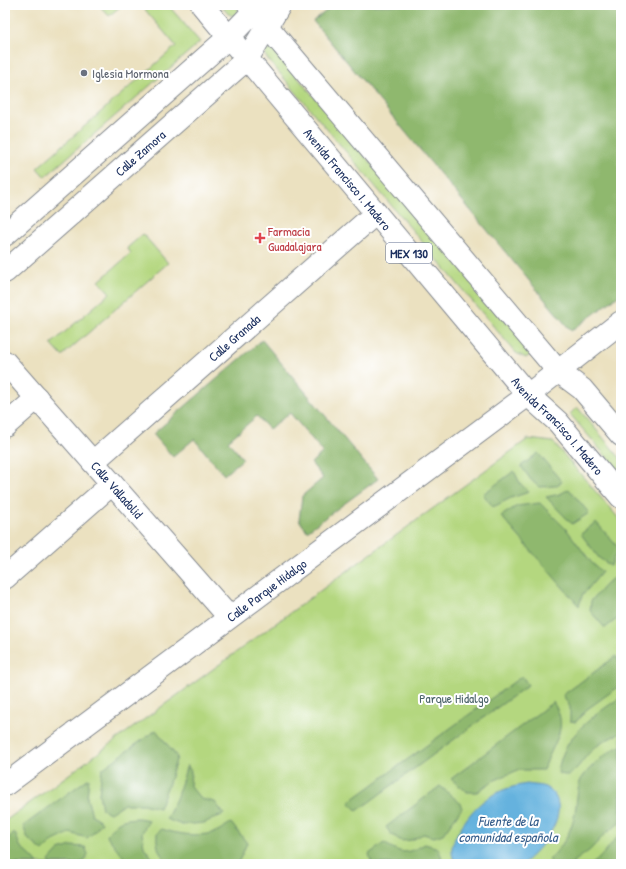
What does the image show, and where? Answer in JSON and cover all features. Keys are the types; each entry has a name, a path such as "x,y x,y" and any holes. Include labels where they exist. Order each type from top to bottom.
{"street":[{"name":"Avenida Francisco I. Madero","path":"202,5 528,395 558,422 621,497"},
{"path":"5,235 229,37 260,12 280,5"},
{"name":"Calle Zamora","path":"5,272 247,59 260,12"},
{"name":"MEX 130","path":"260,12 558,371 582,389 621,435"},
{"name":"Calle Granada","path":"93,462 376,214"},
{"name":"Calle Parque Hidalgo","path":"5,785 528,395 621,322"},
{"name":"Calle Valladolid","path":"5,362 229,617"},
{"path":"5,426 37,398"},
{"path":"5,578 112,484"}],"green space":[{"path":"99,5 122,5 109,16"},
{"path":"141,5 168,5 200,42 45,177 37,168 176,46"},
{"path":"221,5 236,5 238,7 238,13 234,16 228,14"},
{"path":"334,5 621,5 621,294 571,331 313,21"},
{"path":"268,47 274,50 527,345 530,355 526,358 516,353 266,57 264,50"},
{"path":"143,234 168,263 62,356 51,344 110,293 99,281 131,253 127,248"},
{"path":"262,340 378,479 307,531 299,520 302,496 323,478 311,463 323,452 290,413 269,429 257,416 228,441 243,459 224,475 194,439 173,457 153,434"},
{"path":"577,407 621,459 621,474 570,414"},
{"name":"Parque Hidalgo","path":"528,439 553,442 621,521 621,864 5,864 5,821"},
{"path":"538,453 562,482 555,486 539,487 531,480 521,466"},
{"path":"514,471 520,483 529,492 511,498 493,507 483,494"},
{"path":"569,489 589,513 572,524 546,497 560,494"},
{"path":"540,503 567,530 591,562 602,572 582,596 579,606 501,516 517,506"},
{"path":"596,522 621,551 614,557 611,566 599,558 581,534"},
{"path":"613,578 621,585 621,616 605,628 590,611 591,601"},
{"path":"616,656 621,666 621,685 586,710 576,722 570,721 570,707 563,695"},
{"path":"522,676 528,685 357,811 349,802"},
{"path":"621,697 621,733 596,747 568,776 558,773 566,748 580,728"},
{"path":"553,702 559,715 560,726 558,737 544,770 518,770 493,781 477,792 467,792 451,779"},
{"path":"156,730 177,757 159,808 143,804 124,804 110,813 102,809 99,794 102,769"},
{"path":"621,746 621,822 606,833 590,850 571,864 553,864 549,860 564,842 571,827 582,777 598,761 611,751"},
{"path":"187,765 191,771 190,786 201,799 215,802 224,814 204,823 182,825 166,819 170,813"},
{"path":"89,778 87,798 92,815 102,822 87,838 70,833 53,841 43,851 28,839 23,826"},
{"path":"440,786 459,802 462,808 443,834 434,837 423,834 412,840 401,841 390,833 386,827"},
{"path":"138,818 149,820 142,833 144,847 157,864 129,864 107,836 113,827 119,822 127,819"},
{"path":"231,823 247,843 239,861 233,864 171,864 159,851 157,833 162,829 180,834 200,835 214,832"},
{"path":"15,833 20,846 38,864 5,864 5,840"},
{"path":"621,834 621,864 592,864 600,857"},
{"path":"384,843 396,850 404,852 413,850 425,844 438,848 442,858 438,864 372,864 369,854"},
{"path":"71,846 85,847 88,854 85,861 75,864 51,864 49,861 59,850"}],"water":[{"name":"Fuente de la comunidad española","path":"527,784 545,787 554,795 558,805 557,816 553,827 539,849 522,864 455,864 452,849 455,837 466,819 473,811 496,793 505,789"}],"place":[{"name":"Iglesia Mormona","path":"84,73"},
{"name":"Farmacia Guadalajara","path":"260,238"}]}
